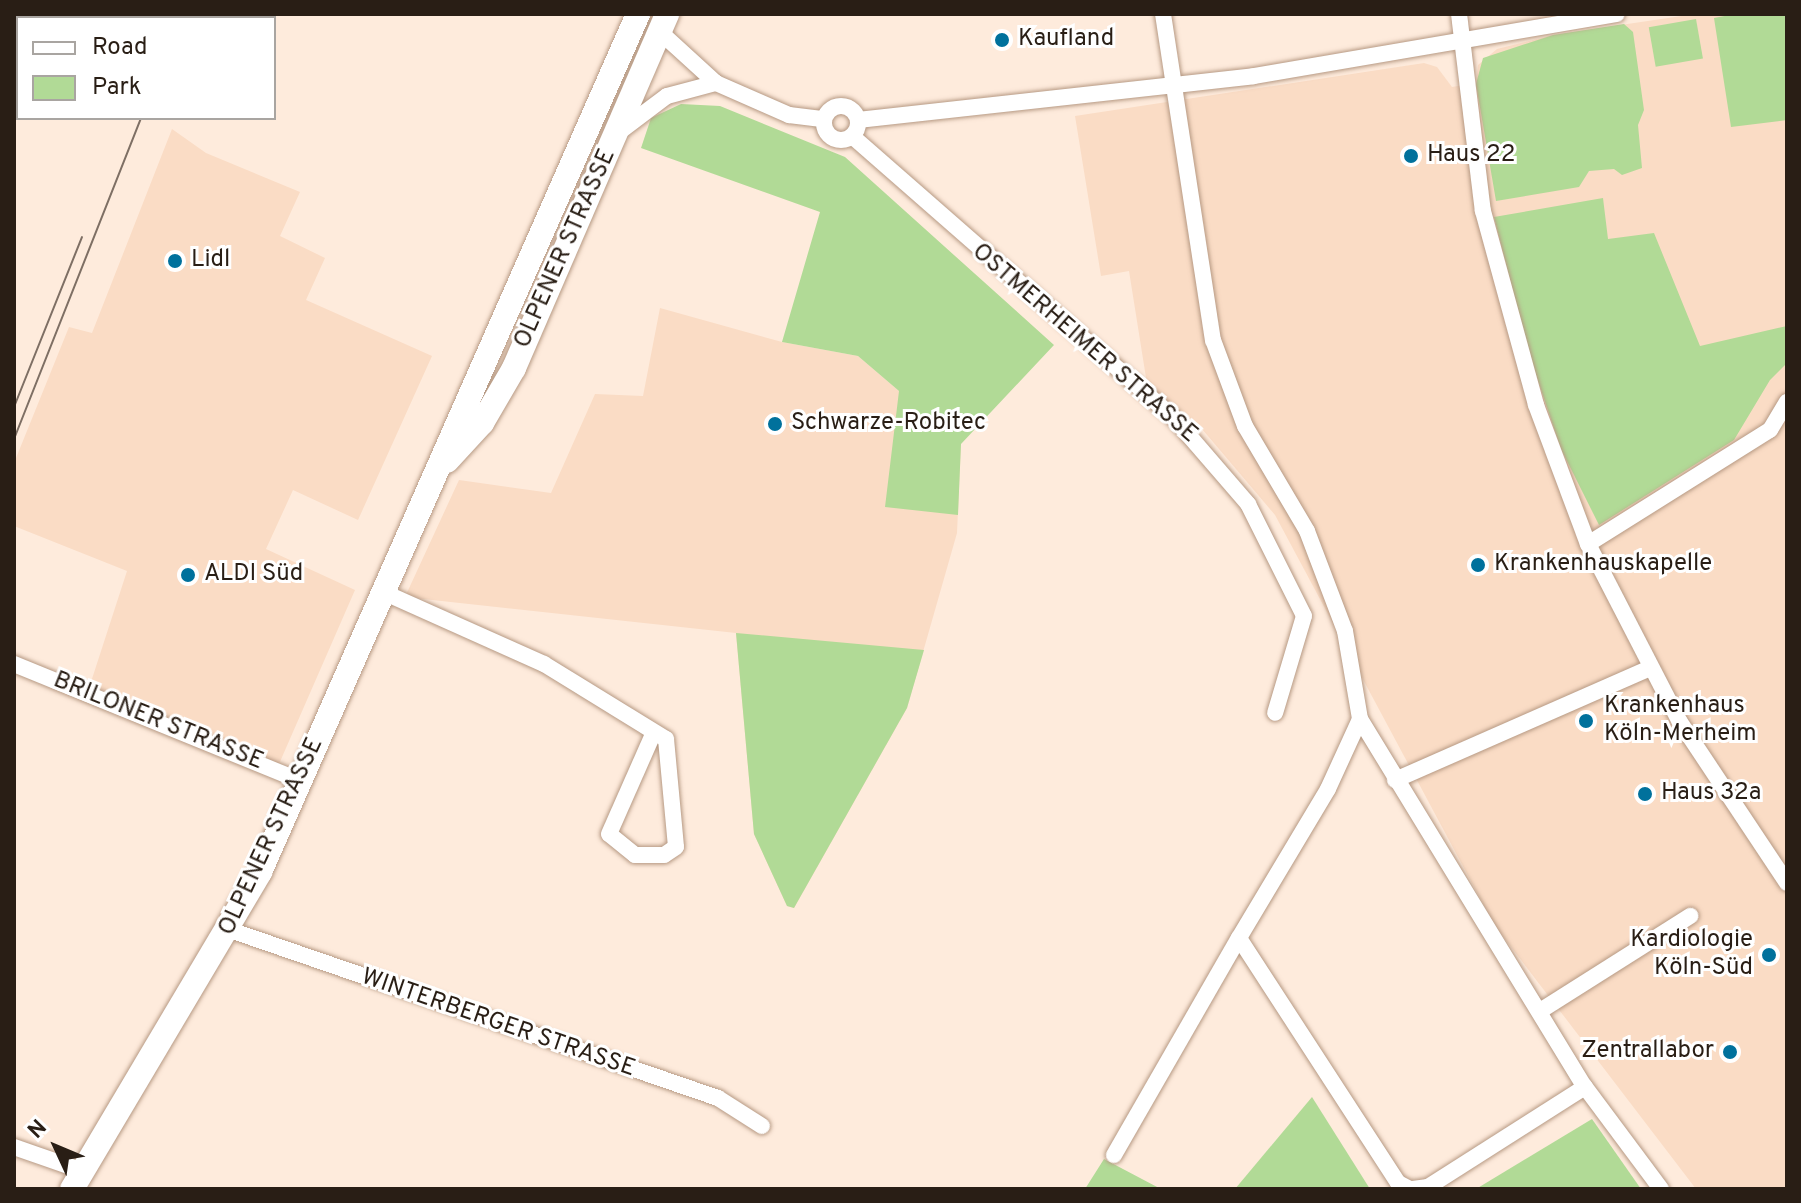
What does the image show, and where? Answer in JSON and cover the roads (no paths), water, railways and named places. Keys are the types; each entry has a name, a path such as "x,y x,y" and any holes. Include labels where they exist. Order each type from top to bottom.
{"main road":[{"name":"OLPENER STRASSE","path":"78,1180 230,930 301,781 638,14"},
{"name":"OLPENER STRASSE","path":"439,469 482,423 514,368 663,22"}],"street":[{"path":"1163,14 1215,345 1245,426 1307,531 1345,631 1360,719 1585,1087 1661,1189"},
{"path":"1459,14 1460,42 1487,225 1536,405 1588,544 1650,668 1787,883"},
{"path":"663,22 716,83 789,115 824,119 839,106 850,108 855,128 1174,85 1460,42 1617,14"},
{"path":"615,137 652,104 716,83"},
{"name":"OSTMERHEIMER STRASSE","path":"824,119 832,138 855,128 991,262 1173,417 1248,504 1304,616 1275,713"},
{"path":"1588,544 1770,430 1787,402"},
{"path":"383,592 544,664 666,739 676,847 664,855 635,855 609,834 654,732"},
{"name":"BRILONER STRASSE","path":"14,664 301,781"},
{"path":"1395,780 1650,668"},
{"path":"1114,1155 1328,789 1360,719"},
{"path":"1540,1011 1690,916"},
{"name":"WINTERBERGER STRASSE","path":"230,930 718,1098 762,1126"},
{"path":"1239,938 1398,1183 1412,1189 1428,1187 1585,1087"},
{"path":"14,1147 78,1180"}],"tram line":[{"path":"14,439 140,120"},
{"path":"14,407 82,237"}],"place":[{"name":"Kaufland","path":"1002,40"},
{"name":"Haus 22","path":"1411,156"},
{"name":"Lidl","path":"175,261"},
{"name":"Schwarze-Robitec","path":"775,424"},
{"name":"Krankenhauskapelle","path":"1478,565"},
{"name":"ALDI Süd","path":"188,575"},
{"name":"Krankenhaus Köln-Merheim","path":"1586,721"},
{"name":"Haus 32a","path":"1645,794"},
{"name":"Kardiologie Köln-Süd","path":"1769,955"},
{"name":"Zentrallabor","path":"1730,1052"}]}
